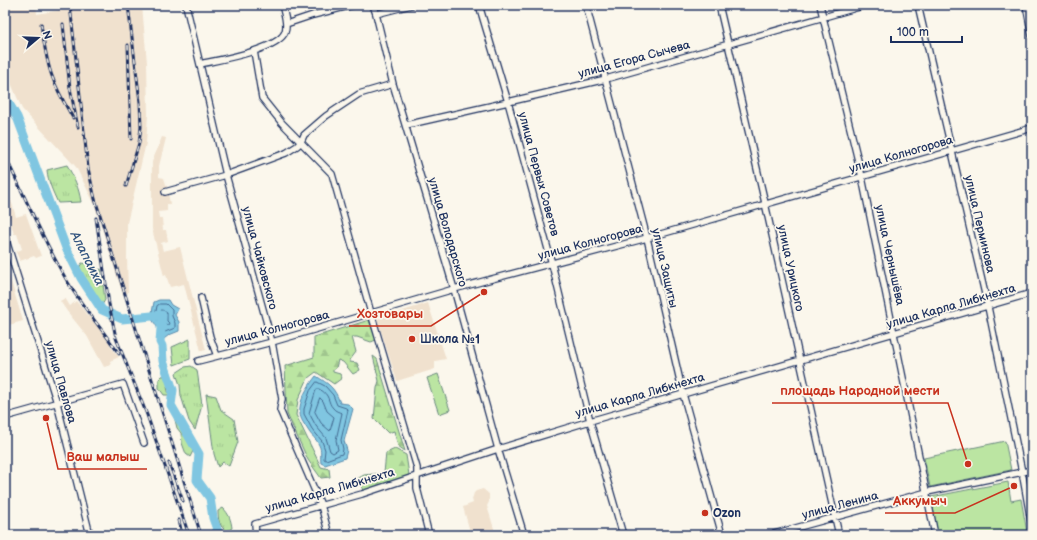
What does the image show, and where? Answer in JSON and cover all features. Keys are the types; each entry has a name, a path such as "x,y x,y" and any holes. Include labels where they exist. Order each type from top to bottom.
{"street":[{"name":"улица Чайковского","path":"186,5 226,175 272,342 282,399 280,410 321,504 329,535"},
{"path":"200,64 254,51 278,40 285,32 286,24 282,5"},
{"path":"286,24 353,5"},
{"name":"улица Володарского","path":"373,5 393,84 454,289 498,449 524,535"},
{"path":"376,14 411,5"},
{"name":"улица Первых Советов","path":"479,5 508,102 552,264 590,421 623,535"},
{"name":"улица Защиты","path":"586,5 647,238 683,394 722,535"},
{"name":"улица Урицкого","path":"719,5 766,203 839,535"},
{"name":"улица Чернышёва","path":"820,5 862,177 935,535"},
{"name":"улица Егора Сычева","path":"406,125 606,79 866,5"},
{"name":"улица Перминова","path":"918,5 988,307 1032,527"},
{"path":"1026,5 1032,36"},
{"path":"254,51 262,98 282,123 332,174 371,314 417,468 417,488 429,535"},
{"path":"165,192 226,175 286,153 297,146 301,142 304,135 326,116 359,94 393,84"},
{"name":"улица Колногорова","path":"198,361 272,342 454,289 647,238 1032,128"},
{"name":"улица Павлова","path":"5,237 57,403 90,535"},
{"name":"улица Карла Либкнехта","path":"256,535 255,524 321,504 362,494 498,449 590,421 988,307 1032,293"},
{"path":"200,298 210,337 217,356"},
{"path":"5,417 123,384 144,443"},
{"name":"улица Ленина","path":"770,535 927,492 1022,474 1032,470"}],"shaded area":[{"path":"5,5 36,5 37,14 60,10 59,5 142,5 147,63 148,115 146,143 127,223 128,293 123,295 94,203 76,167 22,109 5,69"},
{"path":"162,137 166,138 159,166 159,177 164,178 170,204 167,204 167,211 158,212 159,218 162,218 163,230 166,230 168,241 161,243 163,251 180,247 206,350 201,351 184,284 170,287 166,275 164,276 152,229 152,162"},
{"path":"5,180 16,217 26,214 41,256 36,258 34,256 20,261 16,252 22,249 17,234 14,234 5,203"},
{"path":"5,262 23,321 5,326"},
{"path":"65,298 70,306 76,301 109,340 111,347 119,357 110,361 111,365 104,367 87,336 60,301"},
{"name":"Школа №1","path":"428,303 446,359 435,361 435,369 397,381 377,319"},
{"path":"483,489 489,494 489,502 487,506 496,535 471,535 463,507 473,503 472,499 474,493"}],"green space":[{"path":"67,165 76,183 81,202 58,203 51,187 47,170"},
{"path":"82,263 88,264 95,271 101,269 105,300 102,305 89,287 79,268"},
{"path":"369,320 376,340 371,342 357,337 352,337 356,352 350,362 357,363 360,370 353,374 343,362 338,360 336,368 333,372 340,374 342,378 334,384 316,372 308,378 298,400 296,415 321,467 329,469 330,477 321,478 308,460 287,414 285,366 314,357 314,337"},
{"path":"190,339 190,359 174,365 172,347"},
{"path":"373,356 377,359 405,451 398,446 394,431 388,433 374,419 379,381"},
{"path":"191,366 197,370 202,405 195,430 189,421 176,373 185,367"},
{"path":"438,374 450,410 439,414 427,378"},
{"path":"168,375 169,381 167,387 169,395 164,395 159,388 159,379 162,376"},
{"path":"206,394 216,396 221,410 234,419 238,442 229,466 223,462 218,467 214,454"},
{"path":"180,415 191,439 196,445 190,457 186,454 182,443 181,433 177,428 174,416"},
{"path":"1005,441 1011,470 930,487 924,458"},
{"path":"395,449 406,455 409,475 391,483 363,491 361,485 356,484 357,479 364,475 384,473 386,453"},
{"path":"1008,482 1011,501 1021,499 1027,532 1014,535 938,535 931,497"},
{"path":"223,508 232,525 232,528 227,531 222,527 219,520 218,511"}],"water":[{"path":"159,300 168,300 171,305 178,309 175,315 179,322 179,331 169,335 160,342 157,326 151,318 154,302"},
{"path":"316,376 325,381 331,387 340,403 348,404 353,409 344,441 347,450 345,458 325,465 321,463 318,443 309,432 300,415 302,398"}],"waterway":[{"name":"Алапаиха","path":"5,97 17,117 66,248 81,278 102,310 122,319 162,315 160,342 162,346 163,361 173,390 171,405 199,454 197,480 210,498 213,518 219,535"}],"railway":[{"path":"70,5 88,168 95,199 201,535"},
{"path":"126,186 139,143 141,127 140,102 128,5"},
{"path":"41,24 52,76 73,118"},
{"path":"63,24 70,88 78,127"},
{"path":"128,45 131,139"},
{"path":"5,156 42,234 66,279 119,354"},
{"path":"96,218 109,304 116,338 147,415 189,535"},
{"path":"169,463 183,501"},
{"path":"179,520 182,535"}],"place":[{"name":"Хозтовары","path":"484,292"},
{"name":"Школа №1","path":"412,339"},
{"name":"Ваш малыш","path":"46,418"},
{"name":"площадь Народной мести","path":"968,464"},
{"name":"Аккумыч","path":"1014,486"},
{"name":"Ozon","path":"705,513"}]}
